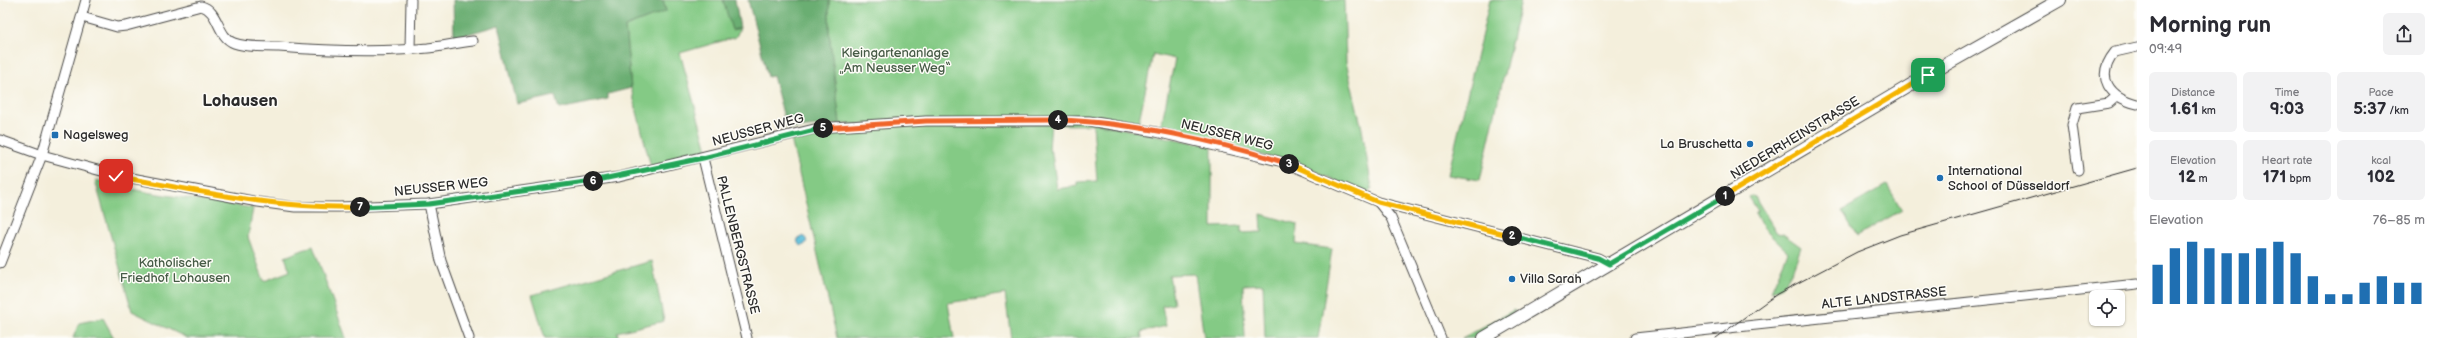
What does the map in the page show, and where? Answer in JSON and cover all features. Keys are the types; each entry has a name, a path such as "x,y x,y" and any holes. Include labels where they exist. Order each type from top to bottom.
{"main road":[{"name":"NIEDERRHEINSTRASSE","path":"1490,336 1938,69 2060,0"}],"street":[{"path":"0,263 42,155 86,0"},
{"path":"410,49 411,0"},
{"path":"82,17 116,26 126,26 202,6 210,10 226,39 235,44 351,51 410,49 473,41"},
{"path":"2137,47 2115,52 2106,67 2107,84 2117,96 2137,104"},
{"path":"2078,170 2072,125 2077,108 2109,103 2117,96"},
{"name":"NEUSSER WEG","path":"0,140 42,155 116,176 258,202 295,207 339,207 429,204 619,177 703,158 818,128 926,121 1089,121 1156,132 1283,162 1378,202 1598,258 1609,264"},
{"name":"PALLENBERGSTRASSE","path":"703,158 747,338"},
{"path":"1378,202 1391,218 1440,338"},
{"path":"429,204 441,261 470,338"},
{"name":"ALTE LANDSTRASSE","path":"1635,338 2137,284"}],"green space":[{"path":"453,0 663,0 666,11 625,27 631,88 608,94 608,99 559,109 555,96 517,104 499,25 454,38"},
{"path":"663,0 724,0 732,30 740,28 736,37 680,53 708,153 651,167 631,88 625,27 666,11"},
{"path":"723,0 735,0 740,28 732,30"},
{"path":"748,0 829,0 829,32 840,124 787,129 773,76 768,77"},
{"name":"Kleingartenanlage „Am Neusser Weg“","path":"829,0 1344,0 1346,62 1362,129 1372,189 1366,194 1299,164 1160,131 1175,59 1153,54 1138,125 840,124 829,32"},
{"path":"1490,0 1521,0 1480,180 1448,175"},
{"path":"953,122 1051,123 1049,149 1052,154 1057,189 1077,186 1077,182 1097,181 1093,123 1212,146 1212,227 1241,226 1241,233 1262,232 1261,214 1297,224 1296,244 1332,249 1318,338 1265,338 1263,284 1243,285 1245,338 1204,338 1195,274 1169,275 1174,304 1162,306 1166,326 1141,332 1142,338 1011,338 1005,294 948,303 954,338 837,338 791,139 855,127 887,124"},
{"name":"Katholischer Friedhof Lohausen","path":"95,180 145,192 253,208 248,237 264,281 290,271 285,257 313,246 346,338 187,338 132,311"},
{"path":"1887,185 1902,210 1857,236 1842,211"},
{"path":"1749,197 1755,197 1777,233 1783,234 1801,247 1794,267 1787,280 1783,285 1771,291 1788,252 1764,229 1755,213 1758,211"},
{"path":"652,261 664,321 617,332 619,338 545,338 532,295"},
{"path":"1514,310 1515,312 1474,338 1462,338"},
{"path":"103,318 114,338 73,338 79,323"}],"water":[{"path":"802,236 807,241 802,246 797,241"}],"tram line":[{"path":"1716,338 1777,294 1857,252 1900,235 2137,168"}],"place":[{"name":"Nagelsweg","path":"55,135"},
{"name":"La Bruschetta","path":"1750,144"},
{"name":"International School of Düsseldorf","path":"1940,178"},
{"name":"Villa Sarah","path":"1512,279"}],"district":[{"name":"Lohausen","path":"240,101"}],"route":[{"path":"116,176 258,202 295,207 429,204 619,177 703,158 818,128 926,121 1089,121 1156,132 1283,162 1378,202 1598,258 1609,264 1928,75"}]}
